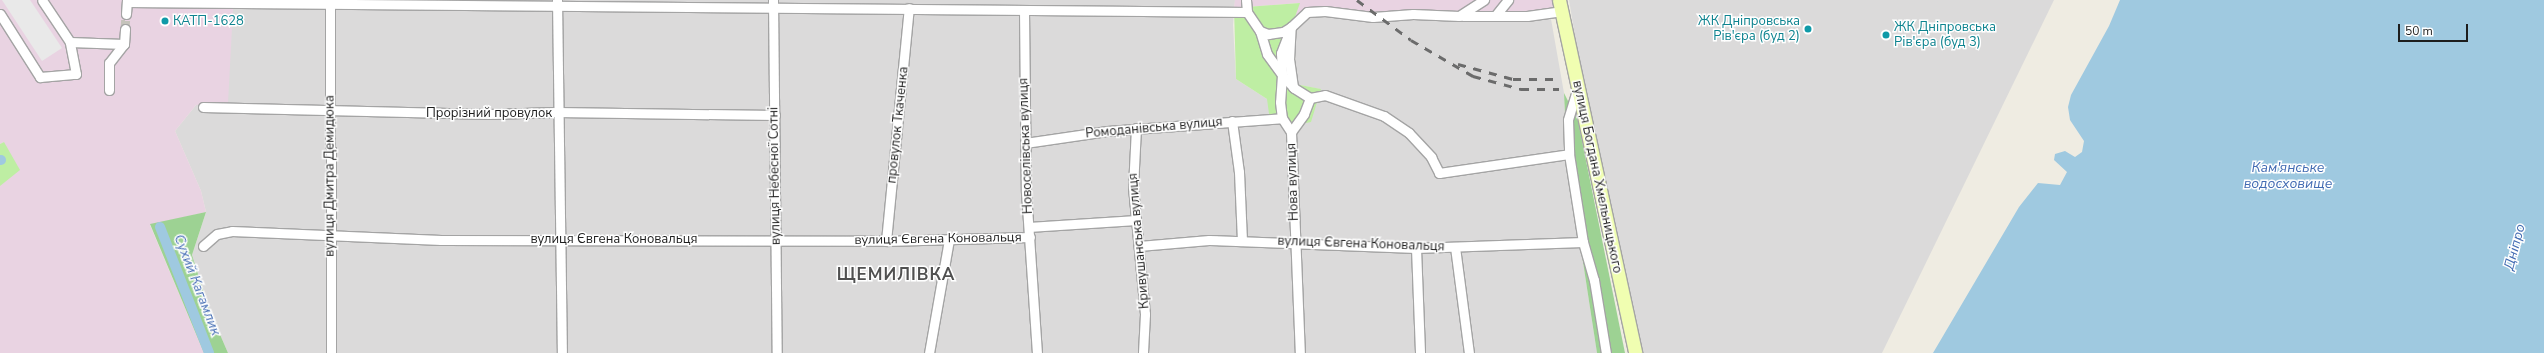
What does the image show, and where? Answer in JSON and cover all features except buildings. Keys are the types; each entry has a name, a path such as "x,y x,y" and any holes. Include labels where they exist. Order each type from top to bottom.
{"main road":[{"name":"вулиця Богдана Хмельницького","path":"1560,6 1635,353"}],"street":[{"path":"0,14 40,77 76,74 70,42 42,0"},
{"path":"1246,0 1247,12 1260,31 1267,54 1282,75 1294,88 1310,98 1325,96 1384,116 1408,133 1431,157 1440,173 1569,154"},
{"path":"1459,16 1484,0"},
{"path":"1495,16 1508,0"},
{"path":"126,14 127,1 773,4 1024,10 1247,12"},
{"name":"вулиця Дмитра Демидюка","path":"330,2 330,353"},
{"path":"557,3 558,238 562,353"},
{"name":"вулиця Небесної Сотні","path":"773,4 777,353"},
{"path":"1260,31 1275,34 1291,27 1307,12 1325,11 1373,17 1413,14 1459,16 1533,16 1560,6"},
{"name":"провулок Ткаченка","path":"886,241 910,8"},
{"name":"Новоселівська вулиця","path":"1024,10 1025,143 1037,353"},
{"path":"1291,27 1289,60 1294,88"},
{"name":"Нова вулиця","path":"1291,27 1282,54 1280,96 1282,118 1291,132 1300,353"},
{"path":"109,90 109,63 124,44 125,29"},
{"path":"70,42 124,44"},
{"path":"1578,88 1568,120 1569,154 1583,242 1594,280 1606,353"},
{"name":"Нова вулиця","path":"1291,132 1304,114 1310,98"},
{"name":"Прорізний провулок","path":"203,107 490,114 557,112 774,115"},
{"name":"Ромоданівська вулиця","path":"1025,143 1136,128 1282,118"},
{"path":"1232,121 1239,172 1242,241"},
{"name":"Кривушанська вулиця","path":"1136,128 1133,157 1136,220 1145,314 1144,353"},
{"name":"вулиця Євгена Коновальця","path":"1029,227 1136,220"},
{"name":"вулиця Євгена Коновальця","path":"203,246 217,234 232,232 441,240 558,238 886,241 1030,237"},
{"path":"929,353 949,240"},
{"name":"вулиця Євгена Коновальця","path":"1139,246 1209,240 1295,242 1416,248 1583,242"},
{"path":"1455,247 1469,353"},
{"path":"1416,248 1420,353"}],"shaded area":[{"path":"0,0 124,0 124,7 233,9 228,103 196,105 175,131 201,191 206,212 150,225 204,353 0,353 0,186 4,142 0,144"},
{"path":"2,0 30,0 62,48 42,61"},
{"path":"124,0 1235,0 1233,25 1236,79 1267,99 1320,89 1295,84 1296,25 1305,18 1327,15 1551,19 1564,93 1567,158 1597,353 228,353 209,309 192,255 206,212 201,191 175,131 196,105 200,104 233,9 124,7"},
{"path":"1235,0 1568,0 1551,19 1527,20 1327,15 1295,17 1299,3 1234,8"},
{"path":"1569,0 2054,0 1882,353 1628,353"}],"green space":[{"path":"1300,3 1295,17 1295,84 1321,89 1311,122 1301,124 1270,121 1267,99 1236,79 1234,8"},
{"path":"1564,93 1578,121 1625,353 1597,353 1567,158"},
{"path":"4,142 20,170 0,186 0,144"},
{"path":"206,212 192,255 209,309 228,353 204,353 150,224"}],"water":[{"name":"Кам'янське водосховище","path":"2120,0 2544,0 2544,353 1933,353 2019,207 2038,183 2060,185 2067,172 2054,160 2055,154 2065,151 2075,157 2082,152 2084,141 2070,120 2068,107 2071,95 2109,26"}],"waterway":[{"name":"Сухий Кагамлик","path":"160,227 209,353"}],"tunnel":[{"path":"125,29 126,14"}],"railway":[{"path":"1357,0 1411,40 1473,76 1521,89 1559,89"},
{"path":"1458,64 1513,79 1558,79"}],"place":[{"name":"КАТП-1628","path":"165,21"},
{"name":"ЖК Дніпровська Рів'єра (буд 2)","path":"1808,29"},
{"name":"ЖК Дніпровська Рів'єра (буд 3)","path":"1886,35"}],"district":[{"name":"ЩЕМИЛІВКА","path":"896,275"}],"water label":[{"name":"Дніпро","path":"2515,247"}]}
